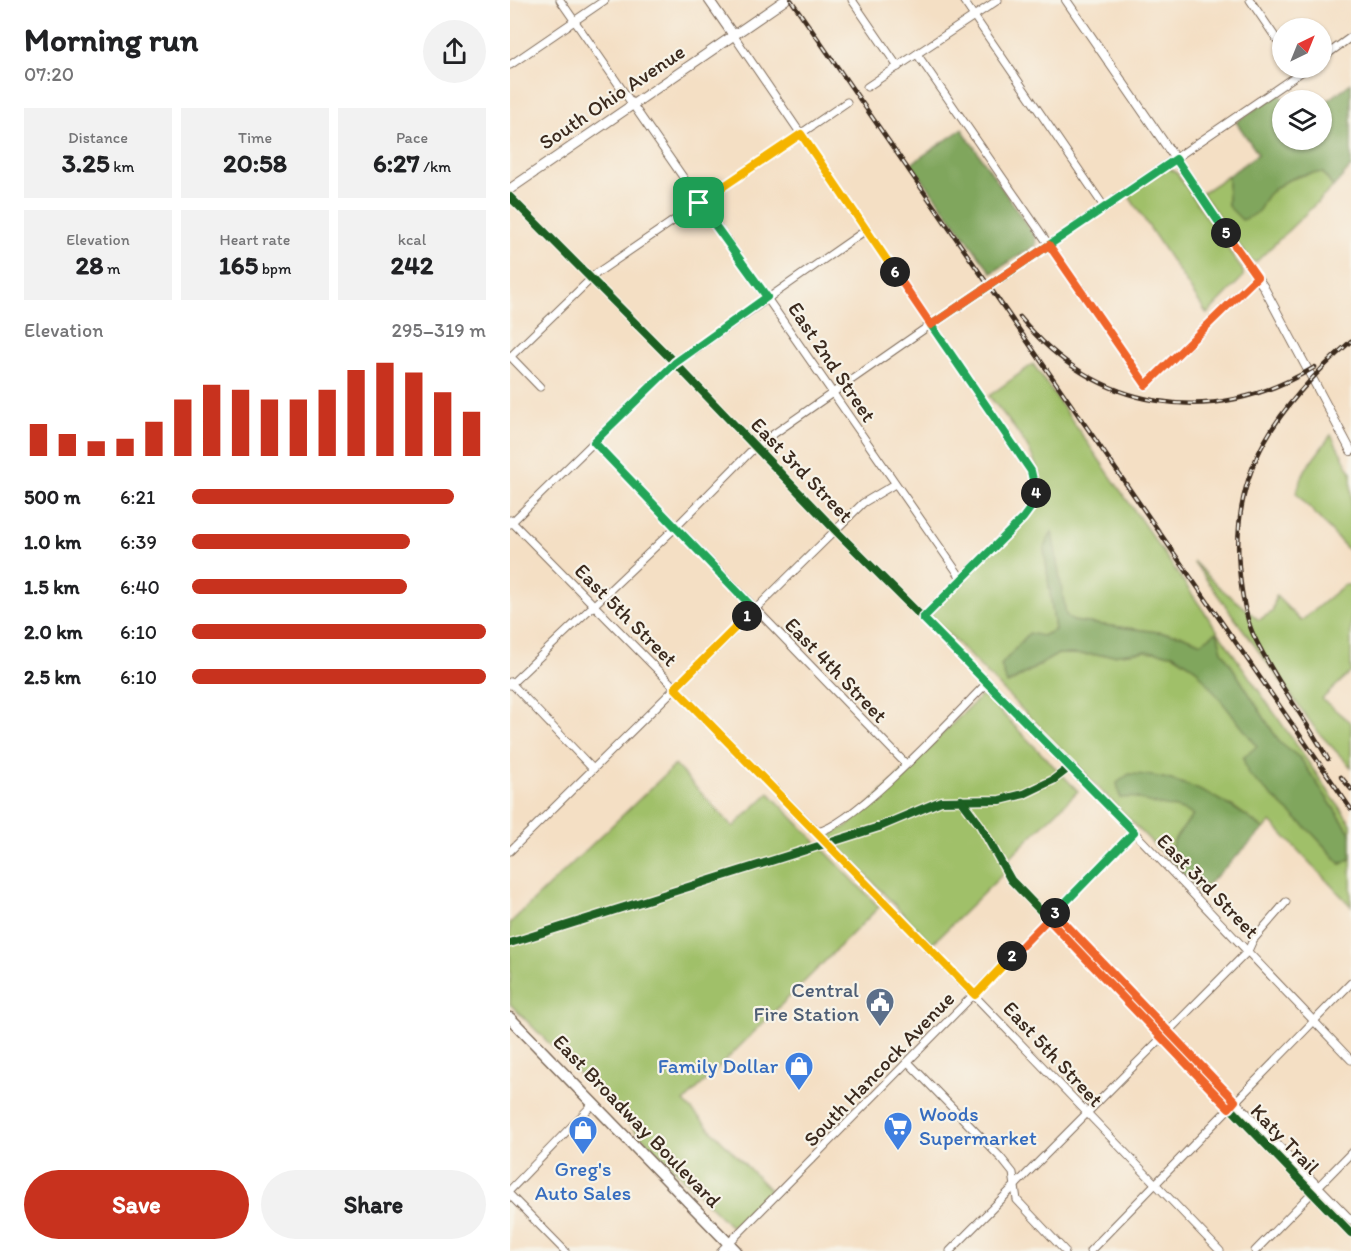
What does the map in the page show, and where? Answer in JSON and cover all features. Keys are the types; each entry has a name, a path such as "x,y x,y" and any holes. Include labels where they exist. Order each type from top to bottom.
{"highway":[{"name":"East Broadway Boulevard","path":"510,1018 729,1248"}],"main road":[{"path":"709,0 734,36"},
{"name":"South Ohio Avenue","path":"510,189 785,0"}],"street":[{"name":"East 2nd Street","path":"560,0 962,579"},
{"path":"510,65 605,0"},
{"path":"852,0 898,67"},
{"path":"963,0 1105,208"},
{"path":"867,87 998,0"},
{"path":"1066,0 1257,277 1351,451"},
{"path":"1250,0 1272,32"},
{"path":"734,36 866,230 934,323 1031,471 1036,492 1034,503 923,618"},
{"path":"1332,51 1351,37"},
{"path":"917,54 1146,385 1257,277"},
{"path":"593,769 510,684 675,528 755,447 1176,159 1287,78"},
{"path":"540,387 510,356 590,279 847,102"},
{"name":"East 3rd Street","path":"510,196 835,530 988,682 1351,1060"},
{"path":"511,522 675,363 866,230"},
{"name":"East 4th Street","path":"594,442 906,764"},
{"path":"512,846 863,503 895,484"},
{"name":"East 5th Street","path":"511,522 817,832 1220,1251"},
{"path":"817,832 839,823 906,764 988,682"},
{"name":"South Hancock Avenue","path":"729,1248 1134,832"},
{"path":"950,1251 1248,951 1252,940 1286,902"},
{"path":"1053,914 1351,1220"},
{"path":"1090,1251 1351,983"},
{"path":"908,1062 1001,1158 1013,1173 1017,1200 1065,1251"},
{"path":"510,1190 593,1104"},
{"path":"1255,1251 1351,1153"},
{"path":"510,1195 565,1251"}],"green space":[{"path":"1351,83 1351,167 1333,187 1323,173 1310,173 1289,180 1267,196 1259,211 1242,220 1228,206 1228,176 1258,154 1236,122 1272,98 1272,150 1332,150 1332,97"},
{"path":"962,129 1035,237 1036,245 992,273 911,164"},
{"path":"1168,168 1176,172 1243,271 1243,277 1207,314 1128,195"},
{"path":"1313,172 1323,173 1333,187 1256,262 1250,261 1202,193 1228,176 1228,206 1269,193 1286,181"},
{"path":"1033,364 1351,824 1351,834 1300,758 1280,743 1222,651 1217,632 1201,643 1181,635 1073,621 1066,616 1052,533 1044,548 1055,630 1042,636 1008,684 1058,654 1112,655 1145,651 1173,654 1195,668 1257,746 1313,834 1341,864 1351,858 1351,906 1271,822 1264,829 1231,805 1138,796 1193,815 1175,839 1167,858 930,615 1029,508 1038,492 1037,467 1031,454 1015,428 989,396"},
{"path":"1331,435 1351,472 1351,553 1296,493 1305,470"},
{"path":"1052,532 1066,615 1073,621 1181,635 1201,643 1217,632 1222,651 1280,743 1300,758 1351,834 1351,858 1341,864 1313,834 1248,774 1243,758 1257,746 1195,668 1173,654 1145,651 1112,655 1058,654 1007,684 1001,665 1029,633 1042,636 1055,630 1044,548"},
{"path":"1193,561 1219,587 1259,620 1272,612 1276,596 1301,621 1344,585 1351,585 1351,672 1322,699 1351,723 1351,767 1317,731"},
{"path":"981,696 986,697 1078,791 1007,860 1012,865 932,944 828,835 847,826"},
{"path":"675,765 733,827 769,793 879,907 684,1102 770,1190 736,1224 730,1226 510,1004 510,923"},
{"path":"1129,774 1165,779 1201,791 1234,808 1264,829 1200,892 1167,858 1175,839 1193,815 1177,808 1137,798 1120,798 1117,783"}],"railway":[{"path":"791,0 1351,809"},
{"path":"1020,317 1051,349 1084,374 1120,391 1157,401 1196,403 1236,399 1275,387 1315,367"},
{"path":"1328,759 1270,666 1253,634 1242,592 1239,531 1243,498 1252,468 1265,440 1302,389 1351,341"},
{"path":"1341,777 1351,789"}],"cycle path":[{"path":"510,197 675,363 835,530 1071,766 1053,780 1024,794 1000,800 941,801 879,827 510,943"},
{"name":"Katy Trail","path":"961,800 980,825 1011,880 1351,1233"}],"place":[{"name":"Central Fire Station","path":"880,1028"},
{"name":"Family Dollar","path":"799,1092"},
{"name":"Woods Supermarket","path":"898,1152"},
{"name":"Greg's Auto Sales","path":"583,1156"}],"route":[{"path":"699,203 767,297 675,363 594,442 754,609 675,688 975,995 1048,919 1229,1108 1235,1101 1053,914 1134,832 923,618 1023,518 1034,503 1036,492 1031,471 931,325 1049,245 1105,208 1176,159 1257,277 1146,385 1049,245 993,283 931,325 801,134 699,203"}]}
